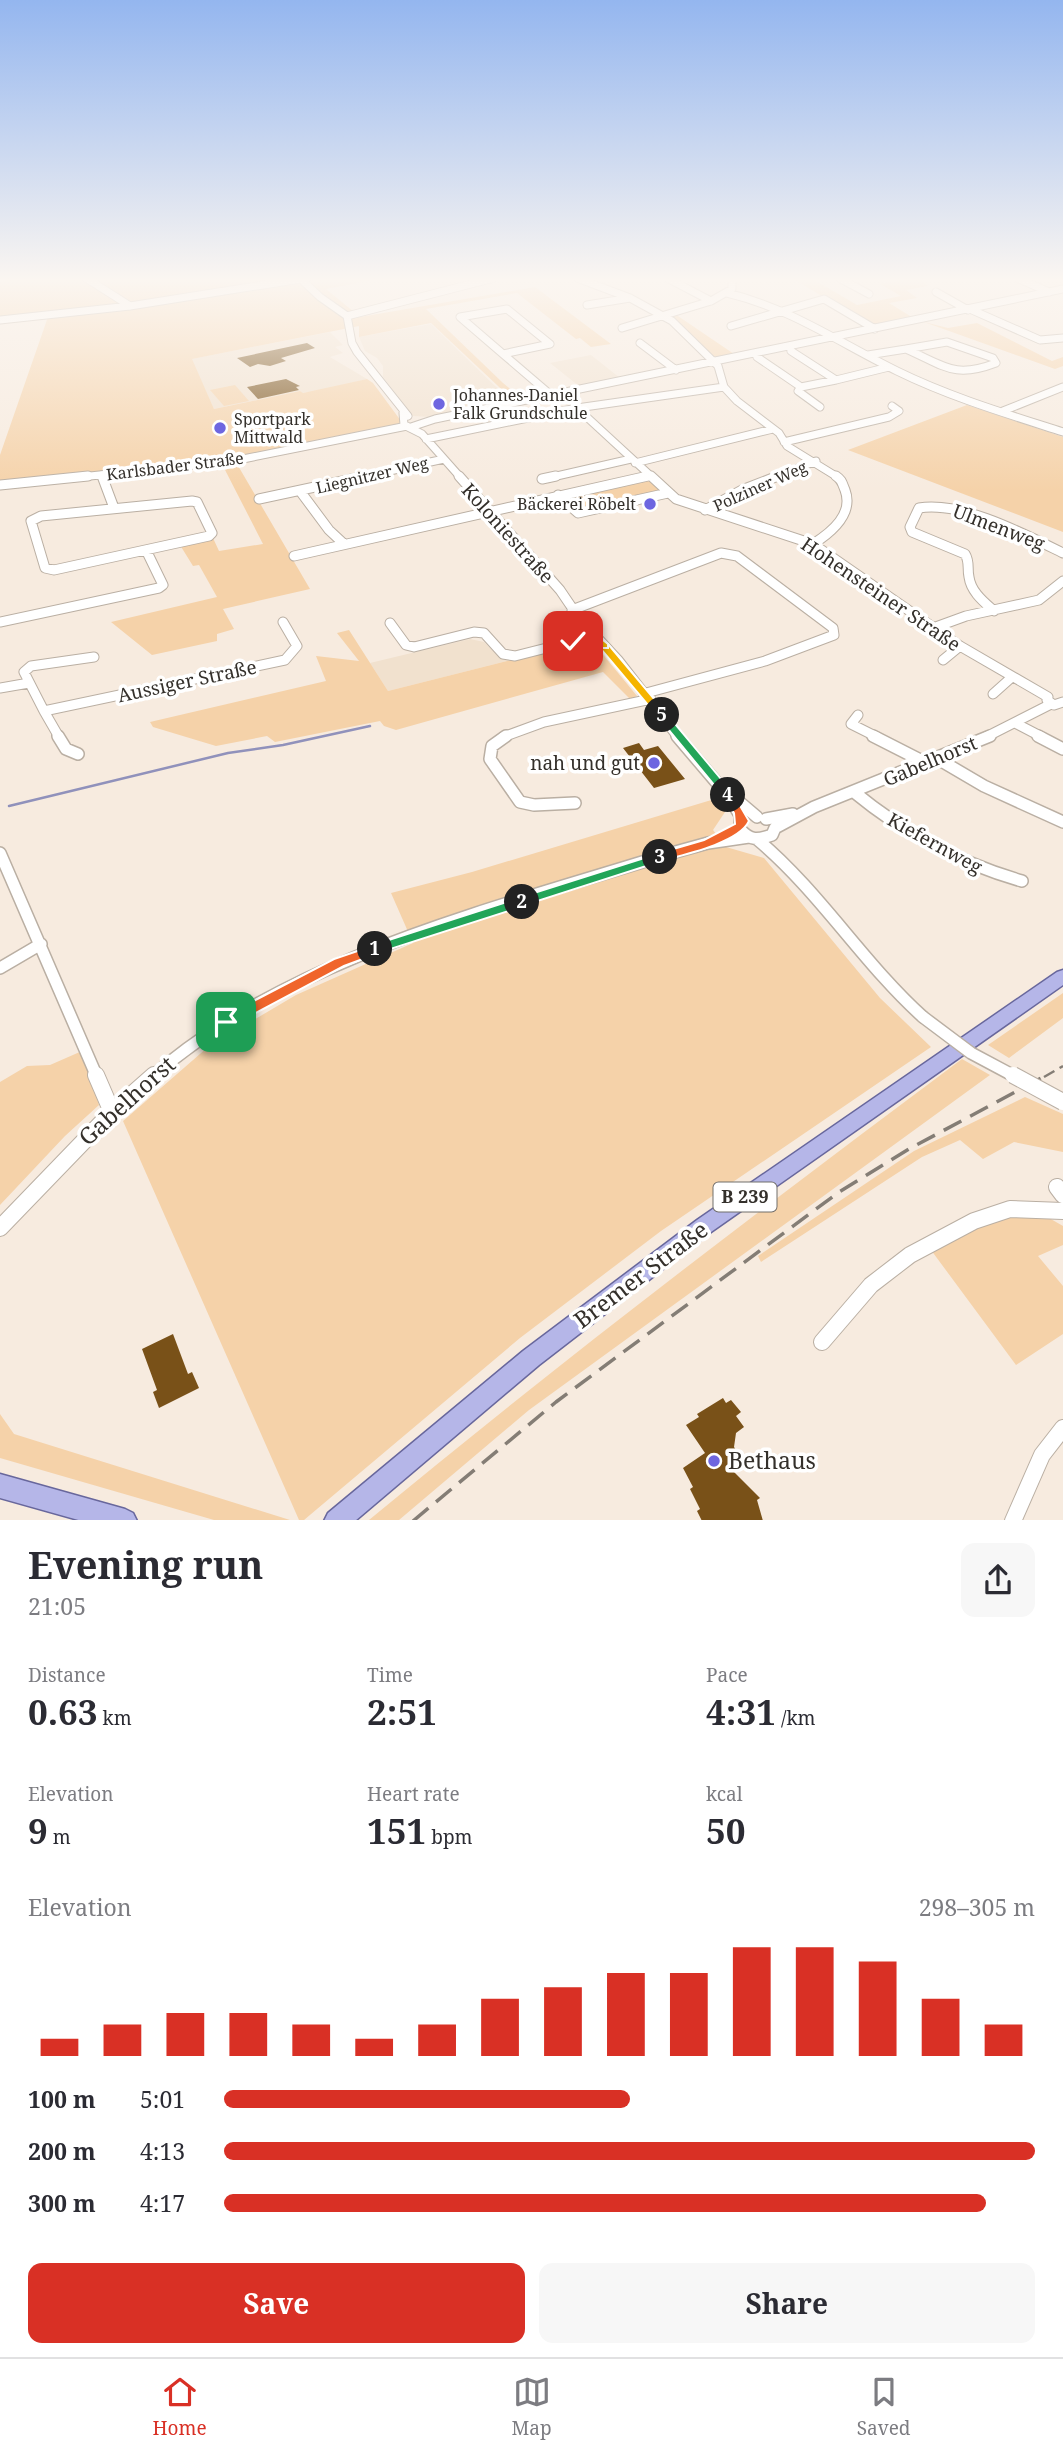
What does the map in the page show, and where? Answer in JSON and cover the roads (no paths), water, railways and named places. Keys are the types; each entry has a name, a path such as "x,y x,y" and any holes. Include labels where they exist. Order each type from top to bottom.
{"main road":[{"name":"Bremer Straße","path":"337,1520 531,1358 704,1226 1063,976"},
{"path":"0,1486 121,1520"}],"street":[{"name":"Koloniestraße","path":"356,349 413,425 560,590 572,610 648,696 727,794 741,824 754,839"},
{"path":"496,349 552,396"},
{"path":"503,355 529,349"},
{"path":"648,349 676,370"},
{"path":"699,349 718,366 724,387 743,406 773,429 793,450 816,461 841,479 849,501 847,511 825,536 813,544"},
{"path":"413,425 777,349"},
{"path":"857,349 889,367 948,393 1063,432"},
{"path":"868,355 906,349 936,364 966,373 997,360 966,349"},
{"path":"791,351 836,380"},
{"path":"757,357 801,387 889,367"},
{"path":"413,425 577,408 724,387"},
{"path":"801,387 798,391 820,407"},
{"path":"1003,411 1063,387"},
{"path":"783,442 889,417 899,411 892,406"},
{"path":"577,408 648,476"},
{"name":"Karlsbader Straße","path":"0,485 237,461 413,425"},
{"path":"542,479 773,429"},
{"name":"Liegnitzer Weg","path":"259,499 444,459"},
{"name":"Polziner Weg","path":"705,510 742,490 816,461"},
{"path":"102,475 114,508"},
{"path":"294,556 488,510 648,476"},
{"name":"Hohensteiner Straße","path":"648,476 668,493 705,510 782,532 813,544 960,646 1058,700"},
{"name":"Liegnitzer Weg","path":"300,491 320,519 344,544"},
{"path":"558,495 578,513 668,493"},
{"path":"197,502 212,533 54,570 45,568 31,521 33,518 114,508 197,502"},
{"name":"Ulmenweg","path":"994,611 974,591 967,579 969,560 965,554 912,532 910,527 919,508 931,504 953,509 1014,530 1063,553"},
{"path":"0,622 159,588 163,585 146,550"},
{"path":"572,610 687,565 729,553 737,556 833,628 834,635 760,662 648,696 526,728 494,744 490,751 490,760 520,803 541,807 563,801 575,803"},
{"path":"933,628 965,616 1039,600 1063,581"},
{"name":"Aussiger Straße","path":"44,711 285,660 297,646 283,622"},
{"path":"390,622 406,645 414,647 474,632 484,633 503,654 515,656 594,636"},
{"path":"943,660 960,646"},
{"path":"78,754 66,749 24,672 31,666 94,657"},
{"path":"993,694 1012,677"},
{"path":"0,688 29,683"},
{"name":"Gabelhorst","path":"0,1228 68,1155 171,1060 226,1022 339,962 416,934 708,843 754,839 774,832 806,811 938,759 1058,700"},
{"path":"858,715 851,724 926,763"},
{"path":"1015,723 1063,749"},
{"path":"938,759 984,786 1063,822"},
{"name":"Kiefernweg","path":"854,792 904,830 933,846 990,873 1022,881"},
{"name":"Koloniestraße","path":"727,794 761,818 774,832"},
{"name":"Gabelhorst","path":"708,843 741,824 806,811"},
{"path":"774,832 789,866"},
{"path":"754,839 789,866 883,979 923,1017 971,1053 1063,1102"},
{"path":"0,853 112,1112"},
{"path":"0,968 41,944"},
{"path":"822,1342 872,1285 910,1255 974,1221 1010,1209 1063,1211"},
{"path":"1013,1520 1042,1455 1063,1428"}],"waterway":[{"path":"9,806 228,753 283,745 370,726"}],"railway":[{"path":"1044,1077 1063,1066"},
{"path":"414,1520 556,1402 839,1192 909,1149 1047,1075"}],"place":[{"name":"Johannes-Daniel Falk Grundschule","path":"439,404"},
{"name":"Sportpark Mittwald","path":"220,428"},
{"name":"Bäckerei Röbelt","path":"650,504"},
{"name":"nah und gut","path":"654,763"},
{"name":"Bethaus","path":"714,1461"}]}
